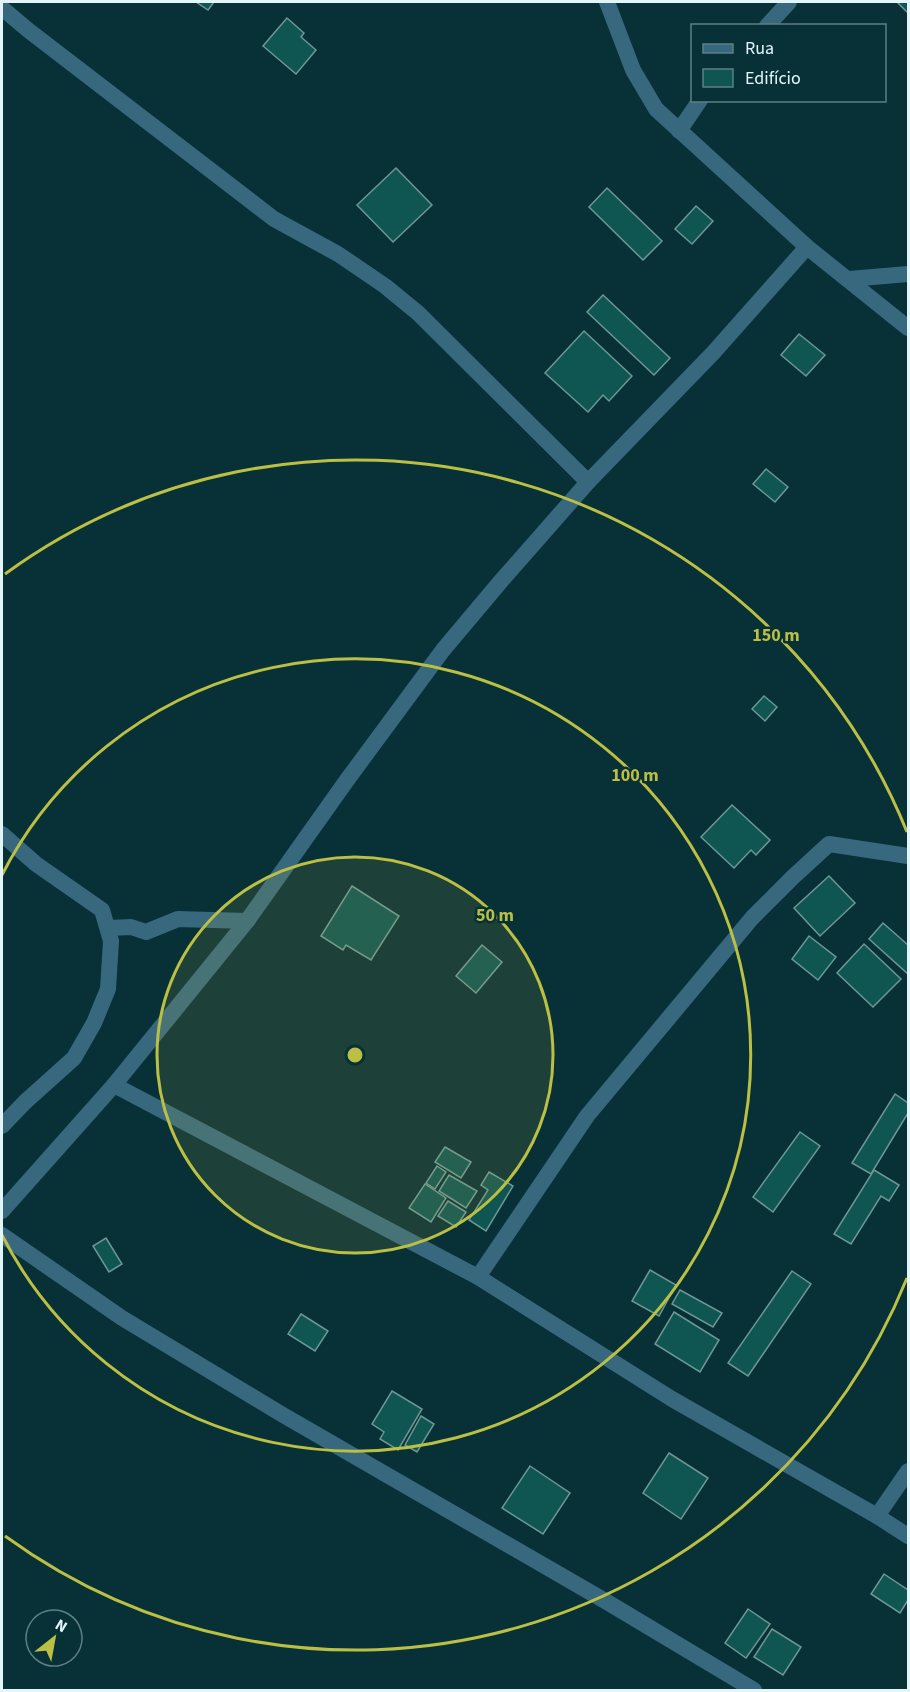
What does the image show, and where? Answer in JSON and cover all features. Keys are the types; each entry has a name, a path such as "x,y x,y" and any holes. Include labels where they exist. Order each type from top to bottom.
{"street":[{"path":"607,2 633,70 656,109 807,247 909,328"},
{"path":"769,24 789,2"},
{"path":"2,8 274,219 338,254 385,286 418,313 588,482"},
{"path":"679,131 699,102"},
{"path":"2,1211 114,1085 247,921 443,650 588,482 713,353 807,247"},
{"path":"849,279 909,274"},
{"path":"2,834 36,864 102,910 111,940 108,988 94,1023 74,1058 24,1102 2,1126"},
{"path":"478,1277 587,1116 752,918 829,844 909,856"},
{"path":"108,928 131,927 146,932 178,919 247,921"},
{"path":"114,1085 478,1277 672,1399 909,1536"},
{"path":"2,1235 122,1318 754,1690"},
{"path":"877,1516 909,1471"}],"building":[{"path":"196,2 214,2 208,10"},
{"path":"897,2 908,2 908,13"},
{"path":"287,18 304,33 301,37 316,50 296,74 263,46"},
{"path":"396,168 432,205 393,242 357,205"},
{"path":"607,188 662,241 643,260 589,207"},
{"path":"696,206 713,221 692,244 675,229"},
{"path":"603,295 670,358 654,375 587,312"},
{"path":"584,331 632,376 609,401 603,395 588,412 545,373"},
{"path":"799,334 825,355 806,376 781,355"},
{"path":"766,469 788,487 775,502 753,484"},
{"path":"764,696 777,707 765,721 752,709"},
{"path":"732,805 770,840 756,855 751,850 734,868 701,837"},
{"path":"829,876 855,903 820,936 794,908"},
{"path":"352,886 399,916 371,960 346,945 343,950 321,936"},
{"path":"883,923 908,945 908,974 869,939"},
{"path":"809,936 836,957 818,980 792,959"},
{"path":"864,944 901,979 873,1007 837,973"},
{"path":"482,945 502,962 476,993 456,976"},
{"path":"895,1094 908,1103 908,1113 871,1174 852,1163"},
{"path":"800,1132 820,1146 773,1212 753,1197"},
{"path":"445,1147 471,1162 461,1178 435,1162"},
{"path":"437,1166 446,1172 435,1189 426,1183"},
{"path":"874,1170 899,1185 889,1201 881,1196 851,1244 834,1234"},
{"path":"489,1172 513,1186 486,1231 469,1220 488,1190 481,1185"},
{"path":"449,1175 477,1191 466,1208 439,1191"},
{"path":"425,1184 446,1198 431,1222 409,1208"},
{"path":"448,1201 466,1212 456,1227 438,1216"},
{"path":"106,1238 122,1264 109,1272 93,1246"},
{"path":"650,1270 676,1285 659,1316 632,1301"},
{"path":"792,1271 811,1284 748,1376 728,1363"},
{"path":"680,1290 722,1313 713,1327 672,1304"},
{"path":"674,1312 719,1340 700,1372 655,1344"},
{"path":"301,1314 328,1331 315,1351 288,1334"},
{"path":"392,1391 422,1409 398,1450 380,1439 384,1432 372,1424"},
{"path":"421,1416 434,1424 417,1452 405,1445"},
{"path":"669,1453 708,1478 681,1519 643,1493"},
{"path":"530,1466 570,1493 543,1534 502,1508"},
{"path":"884,1574 908,1590 908,1600 900,1613 871,1594"},
{"path":"748,1609 770,1624 746,1658 725,1643"},
{"path":"772,1629 801,1647 783,1675 754,1657"}]}
